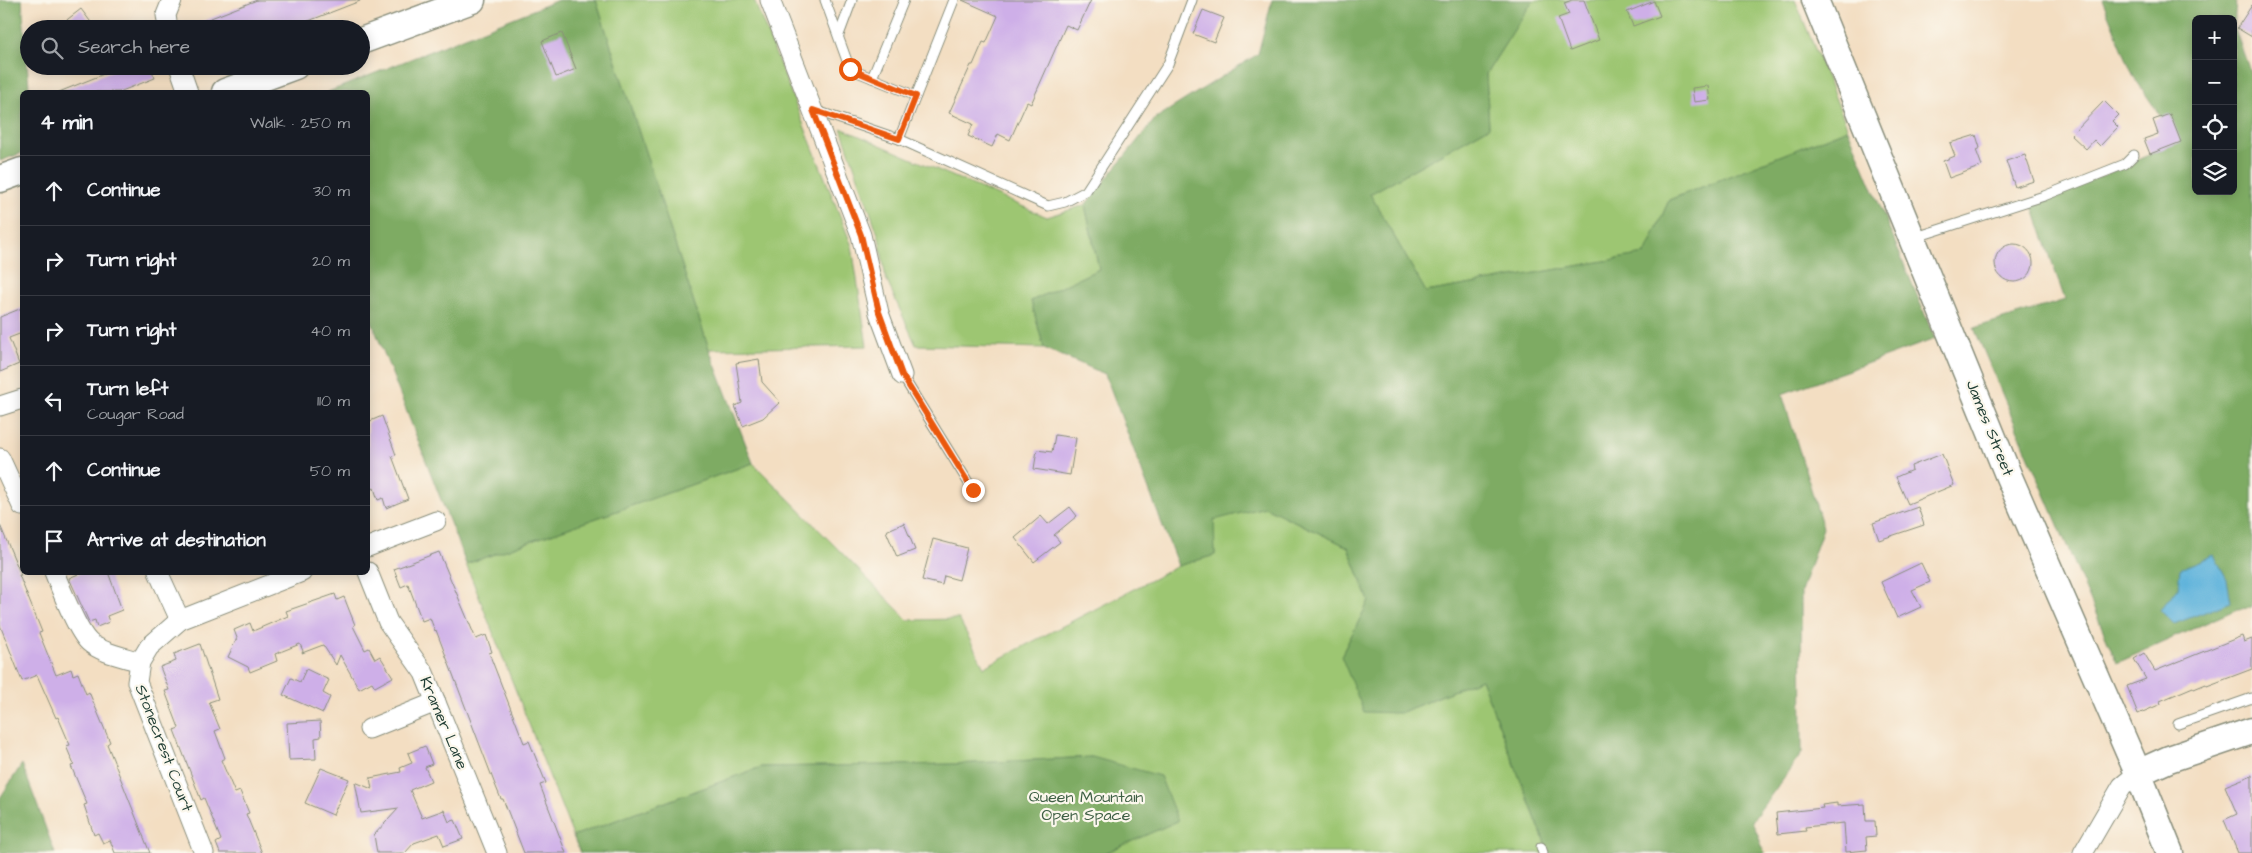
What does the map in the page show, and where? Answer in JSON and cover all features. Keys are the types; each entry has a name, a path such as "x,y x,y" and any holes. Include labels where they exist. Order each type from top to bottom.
{"street":[{"path":"167,20 166,15 172,0"},
{"path":"370,38 472,0"},
{"path":"770,0 861,235 879,312 902,375"},
{"name":"James Street","path":"1815,0 2010,476 2138,773 2170,853"},
{"path":"182,75 187,90"},
{"path":"229,90 270,75"},
{"path":"0,179 20,171"},
{"path":"0,406 20,399"},
{"path":"0,458 20,502"},
{"path":"370,546 436,521"},
{"path":"55,575 81,632 89,642 99,648 140,662"},
{"path":"159,575 180,620"},
{"name":"Stonecrest Court","path":"204,853 137,682 140,662 149,647 180,620 294,575"},
{"name":"Kramer Lane","path":"369,575 388,622 424,673 497,853"},
{"path":"369,729 436,702"},
{"path":"2083,853 2122,786 2138,773 2169,759 2252,731"}],"lane":[{"path":"826,0 850,69 916,96"},
{"path":"839,35 852,0"},
{"path":"872,78 904,0"},
{"path":"899,139 954,0"},
{"path":"813,110 899,139 1048,206 1065,202 1086,190 1168,64 1192,0"},
{"path":"1912,238 2044,196 2125,164 2134,155"},
{"path":"902,375 973,490"},
{"path":"2178,724 2252,698"}],"green space":[{"path":"0,0 22,0 24,20 20,20 20,75 28,75 31,90 20,90 20,154 0,161"},
{"path":"558,0 596,0 709,349 753,463 466,564 370,317 370,90 333,90"},
{"path":"596,0 754,0 852,246 867,346 709,349"},
{"path":"1272,0 1533,0 1486,74 1489,127 1370,194 1426,292 1645,254 1669,200 1848,129 1935,339 1782,394 1823,528 1801,591 1802,753 1752,821 1765,853 1549,853 1481,679 1400,713 1364,712 1341,656 1369,601 1348,547 1265,507 1214,520 1215,555 1178,566 1105,374 1044,348 1031,301 1099,269 1085,205 1156,118 1258,54"},
{"path":"1533,0 1795,0 1848,129 1669,200 1646,254 1426,292 1370,194 1489,127 1486,74"},
{"path":"2102,0 2236,0 2235,15 2192,15 2192,195 2237,195 2237,35 2252,77 2252,608 2237,609 2117,663 1974,328 2065,300 2033,206 2178,142 2134,77"},
{"path":"841,128 1047,217 1085,205 1099,269 1031,301 1044,348 916,345 886,279 879,237"},
{"path":"753,463 908,620 959,619 984,667 1178,566 1215,555 1213,520 1265,507 1348,547 1369,601 1341,656 1400,713 1481,679 1549,853 1105,853 1177,821 1092,757 956,764 761,767 573,836 466,564"},
{"name":"Queen Mountain Open Space","path":"1092,757 1160,776 1178,821 1105,853 580,853 573,836 761,767 956,764"},
{"path":"22,764 55,853 0,853 0,798"}],"water":[{"path":"2214,555 2227,579 2231,602 2174,624 2160,610 2178,588 2180,569"}],"building":[{"path":"257,0 360,0 311,20 206,20"},
{"path":"962,0 1091,0 1077,30 1066,25 1031,104 1027,102 1010,140 998,134 992,147 968,136 973,124 949,113 971,65 973,65 983,42 986,43 998,16"},
{"path":"1572,0 1584,0 1599,40 1570,51 1558,18 1569,14 1564,3"},
{"path":"1654,1 1660,16 1633,26 1627,12"},
{"path":"2252,5 2252,37 2237,28"},
{"path":"81,9 89,20 67,20"},
{"path":"1203,10 1224,18 1214,42 1193,34"},
{"path":"562,33 576,69 556,77 542,41"},
{"path":"102,75 154,75 155,78 124,90 64,90"},
{"path":"1708,86 1710,100 1694,102 1692,88"},
{"path":"2104,101 2118,115 2112,121 2118,127 2100,146 2094,140 2086,149 2071,135"},
{"path":"2170,114 2181,142 2150,154 2144,139 2158,134 2153,120"},
{"path":"1976,135 1980,148 1976,150 1982,166 1949,178 1943,161 1955,156 1950,143"},
{"path":"2025,155 2034,181 2015,187 2006,161"},
{"path":"2014,244 2028,249 2033,263 2028,277 2014,282 2000,277 1995,263 2000,249"},
{"path":"20,309 20,334 9,338 19,364 0,372 0,317"},
{"path":"759,359 762,382 780,402 763,418 743,426 735,406 742,403 736,363"},
{"path":"382,416 396,455 392,456 408,499 386,508 383,498 378,500 374,488 370,490 370,421"},
{"path":"1055,435 1076,438 1070,475 1034,469 1037,450 1052,452"},
{"path":"1942,454 1954,485 1908,504 1896,477 1912,470 1911,466"},
{"path":"1070,507 1077,516 1054,535 1060,542 1034,562 1015,538 1041,516 1048,524"},
{"path":"1918,507 1924,525 1879,540 1873,523"},
{"path":"904,523 915,550 897,557 886,531"},
{"path":"0,525 20,573 19,575 42,632 39,633 56,675 71,669 73,675 78,673 86,694 89,692 110,742 107,744 150,853 115,853 110,840 103,843 98,833 94,835 84,805 87,804 71,766 74,765 66,746 70,745 58,717 56,718 37,675 22,681 0,625"},
{"path":"933,539 967,548 959,580 944,576 942,585 922,580"},
{"path":"439,552 476,639 486,635 492,652 489,653 524,743 529,741 546,783 540,785 566,853 524,853 503,799 501,799 494,782 436,630 430,618 422,621 408,584 401,587 394,569"},
{"path":"1921,563 1930,582 1912,590 1921,607 1897,618 1881,582"},
{"path":"76,575 109,575 122,610 107,616 109,622 97,627 95,620 89,622 69,578"},
{"path":"335,594 337,600 344,597 355,625 353,626 365,650 369,648 375,659 380,656 393,677 375,687 372,682 359,689 340,655 336,665 323,645 302,653 300,644 275,654 277,661 250,672 248,667 228,657 237,638 234,630 250,623 253,631 288,616 286,611"},
{"path":"2242,636 2244,642 2252,639 2252,669 2207,686 2206,684 2194,689 2193,687 2160,701 2161,704 2138,714 2127,686 2146,679 2134,659 2144,653 2155,671"},
{"path":"200,644 218,699 209,702 220,729 215,731 225,758 221,760 235,793 240,791 249,813 246,814 262,853 220,853 216,843 221,840 204,798 201,800 174,730 179,728 165,691 169,690 160,667 176,661 174,654"},
{"path":"306,669 329,680 323,693 330,697 323,713 283,695 291,678 300,682"},
{"path":"320,721 321,737 315,738 316,759 289,760 287,723"},
{"path":"425,746 432,764 425,767 431,781 410,790 422,818 444,810 449,822 455,820 463,839 444,846 439,834 414,843 405,853 377,853 374,835 399,808 361,813 355,782 372,789 370,778 401,772 400,768 412,763 408,753"},
{"path":"321,768 349,779 333,815 305,803"},
{"path":"2252,775 2252,853 2238,853 2224,820 2237,814 2225,786"},
{"path":"1837,803 1837,806 1865,804 1866,821 1875,821 1876,836 1866,837 1867,850 1846,852 1844,823 1805,827 1806,831 1778,834 1776,813 1823,808 1822,805"}],"route":[{"path":"850,69 916,96 899,139 813,110 861,235 879,312 902,375 973,490"}]}
